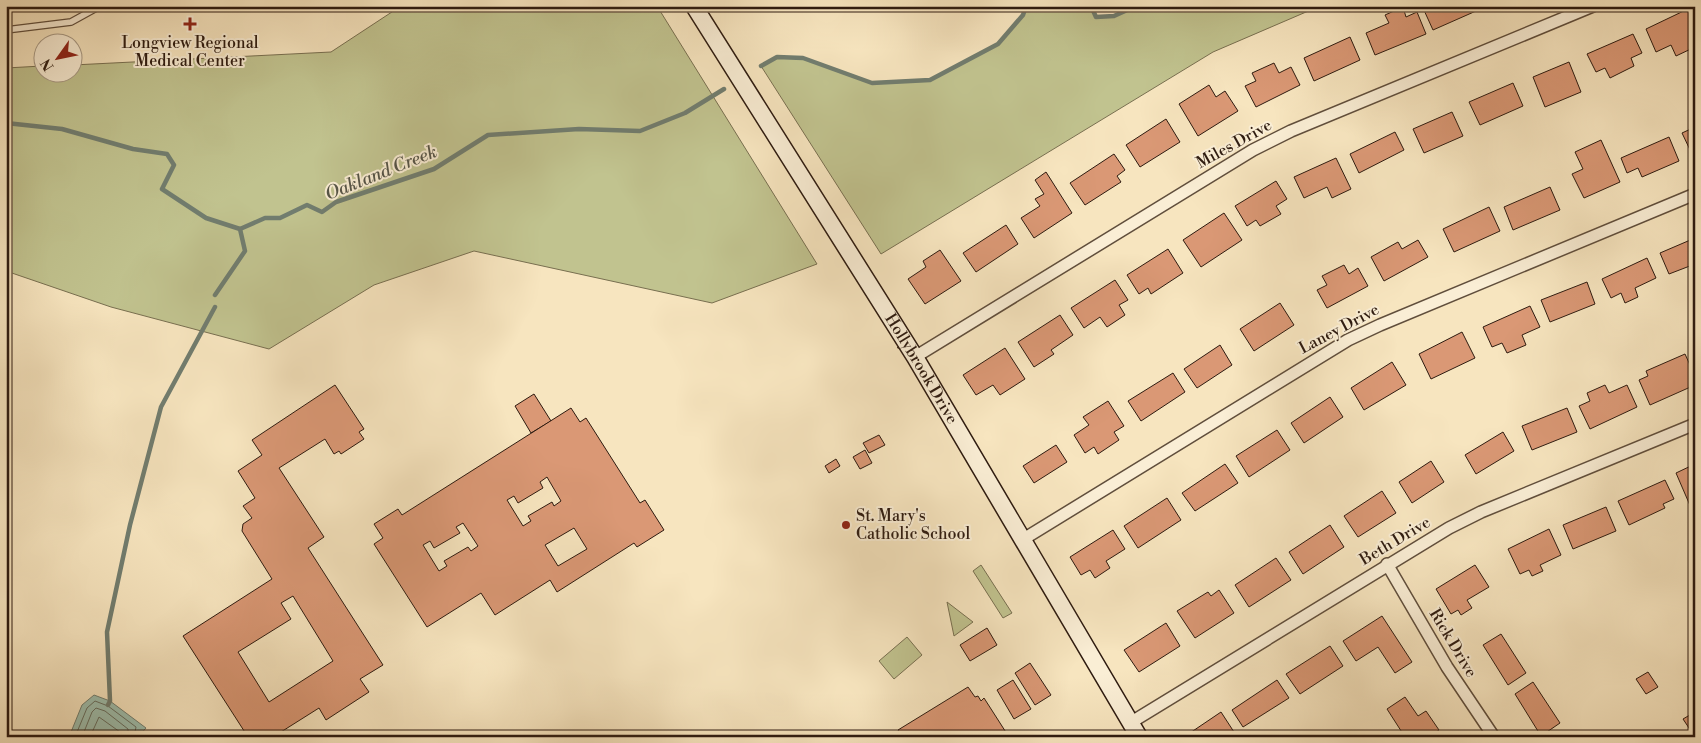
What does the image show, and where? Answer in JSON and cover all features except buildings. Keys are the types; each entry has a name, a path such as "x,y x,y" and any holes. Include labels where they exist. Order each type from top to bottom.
{"main road":[{"name":"Hollybrook Drive","path":"694,6 915,357 1134,730"}],"street":[{"name":"Miles Drive","path":"915,357 1253,150 1291,131 1593,6"},
{"name":"Laney Drive","path":"1022,540 1348,340 1695,194"},
{"name":"Beth Drive","path":"1134,730 1387,564 1449,528 1481,512 1695,424"},
{"name":"Rick Drive","path":"1387,564 1447,667 1494,737"}],"lane":[{"path":"6,30 71,22 100,6"}],"green space":[{"path":"401,6 657,6 817,264 712,303 474,251 374,285 269,349 111,307 6,271 6,68 32,67 32,82 82,82 82,65 331,52"},
{"path":"1026,6 1091,6 1096,17 1114,16 1136,6 1320,6 1213,52 881,254 761,66 777,57 803,58 872,83 930,80 998,44 1023,15"},
{"path":"981,565 1012,613 1003,618 973,571"},
{"path":"947,602 973,622 954,636"},
{"path":"907,637 922,655 894,679 879,661"}],"water":[{"path":"94,695 110,701 146,728 138,737 69,737 82,705"}],"waterway":[{"name":"Oakland Creek","path":"761,66 777,57 803,58 872,83 930,80 998,44 1023,15 1026,6"},
{"name":"Oakland Creek","path":"1091,6 1096,17 1114,16 1136,6"},
{"name":"Oakland Creek","path":"6,123 62,129 133,149 167,154 174,165 162,189 206,218 240,229 265,218 280,218 307,205 322,212 336,202 434,169 488,135 579,129 640,131 685,113 724,89"},
{"path":"215,295 245,251 240,229"},
{"path":"108,705 110,701 107,632 130,525 161,407 215,307"}],"place":[{"name":"Longview Regional Medical Center","path":"190,24"},
{"name":"St. Mary's Catholic School","path":"846,525"}]}
